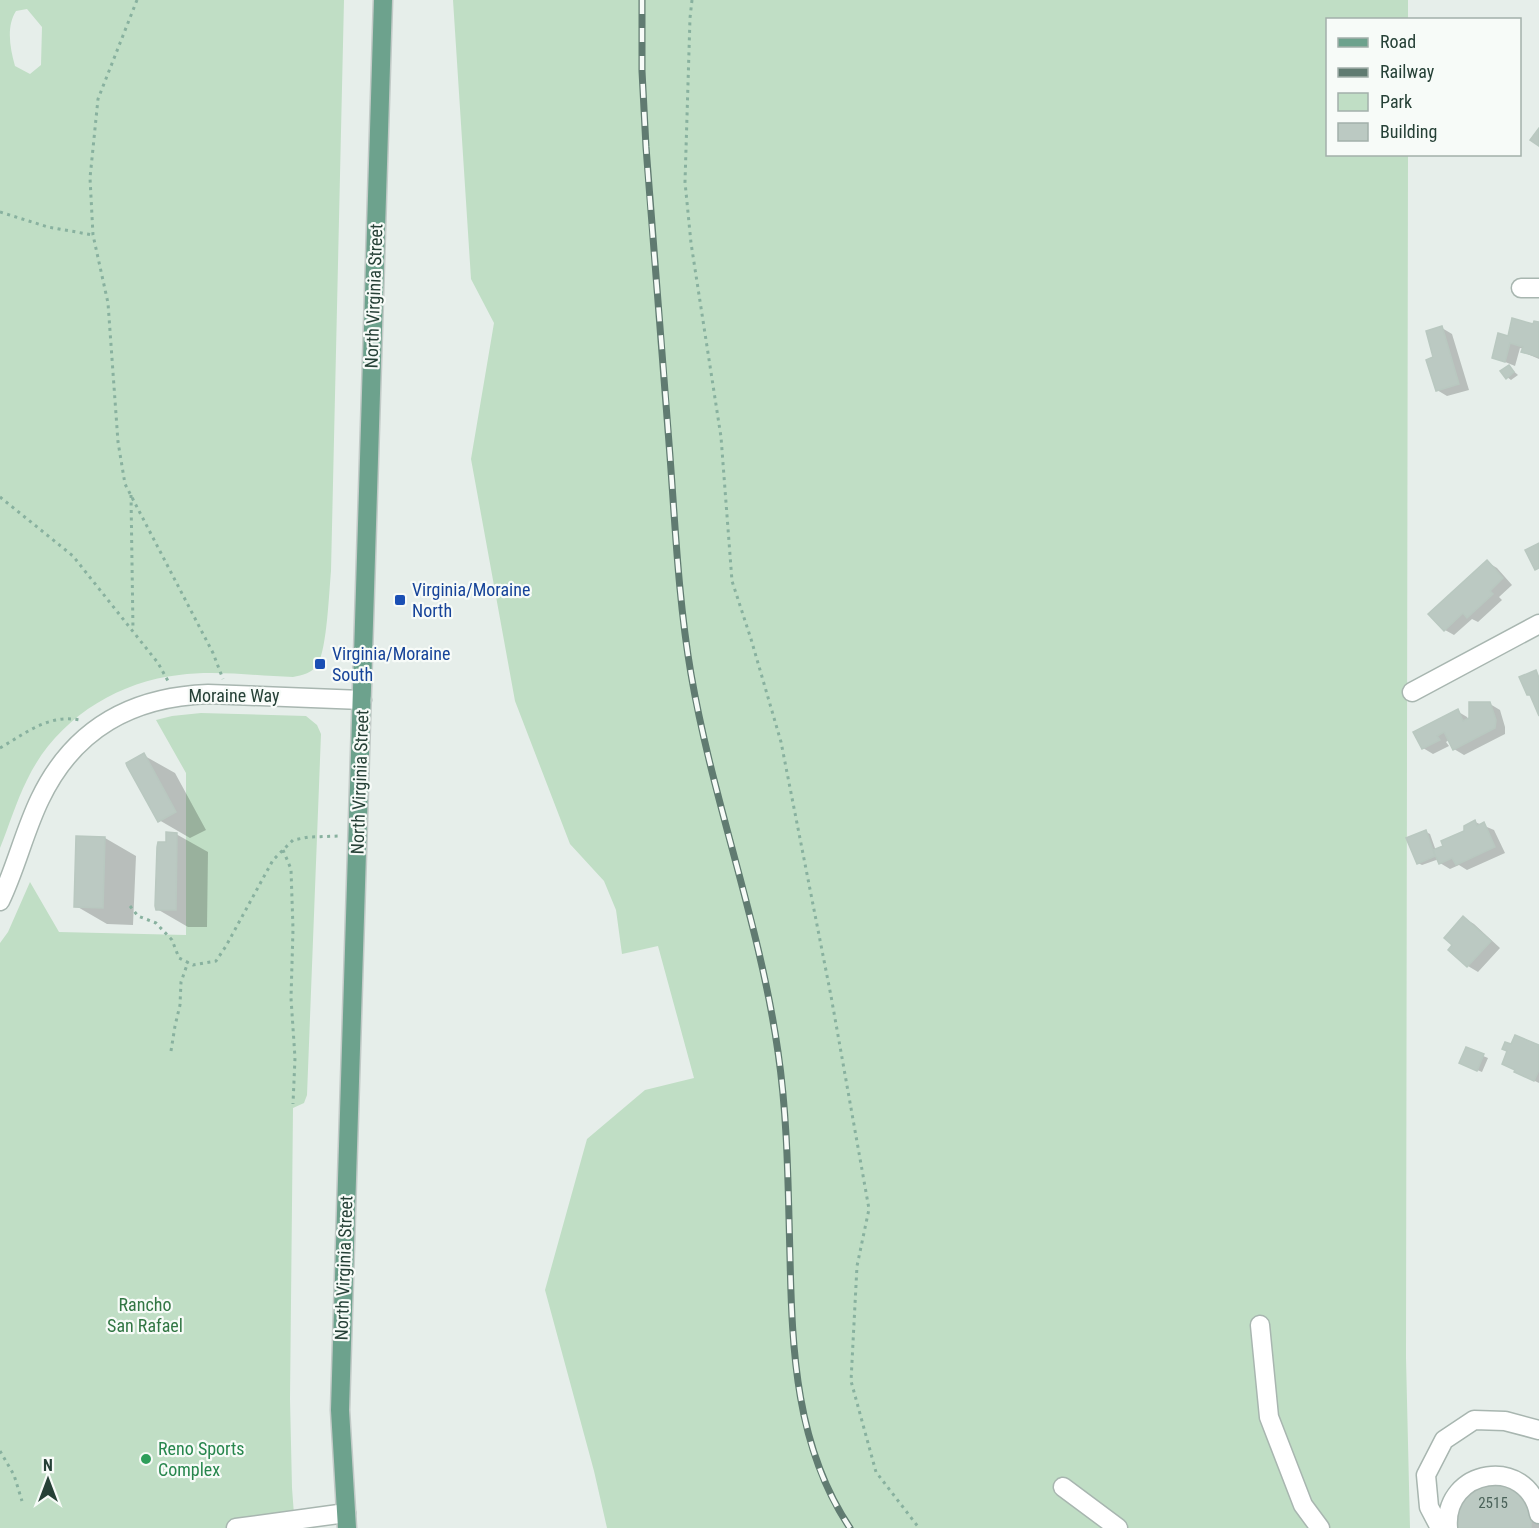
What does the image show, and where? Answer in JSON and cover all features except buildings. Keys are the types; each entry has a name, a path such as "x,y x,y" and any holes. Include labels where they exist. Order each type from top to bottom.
{"main road":[{"name":"North Virginia Street","path":"346,1520 340,1410 383,0"}],"street":[{"path":"1412,692 1539,624"},
{"name":"Moraine Way","path":"0,901 39,801 63,761 90,733 135,707 173,697 208,693 362,700"},
{"path":"1260,1325 1269,1417 1303,1505 1320,1528"},
{"path":"1440,1528 1429,1507 1426,1475 1444,1440 1474,1420 1505,1421 1539,1430"},
{"path":"1448,1528 1448,1511 1453,1498 1462,1487 1475,1479 1489,1475 1503,1476 1517,1481 1529,1491 1539,1514"},
{"path":"1063,1487 1118,1528"},
{"path":"236,1528 346,1520"}],"path":[{"path":"136,0 98,99 90,178 93,235 108,303 118,442 125,484 213,653 230,694"},
{"path":"692,0 685,182 691,243 721,436 732,581 781,742 831,996 869,1209 857,1266 851,1381 876,1472 919,1528"},
{"path":"0,212 48,227 93,235"},
{"path":"130,494 133,632"},
{"path":"0,497 73,556 163,671 173,697"},
{"path":"0,748 47,721 62,718 79,720 90,733"},
{"path":"130,906 138,916 156,923 172,940 179,957 193,965 216,961 273,860 293,840 309,837 358,837"},
{"path":"284,850 291,869 293,929 291,998 295,1058 293,1104"},
{"path":"171,1051 180,1005 181,982 188,962"},
{"path":"0,1451 14,1475 22,1501"}],"green space":[{"path":"0,0 344,0 331,571 326,633 318,664 310,672 293,677 222,673 179,675 132,686 110,696 71,723 39,759 23,788 0,848","holes":["27,9 42,27 41,65 30,74 15,66 10,45 11,24 16,11"]},
{"path":"453,0 1408,0 1408,18 1326,18 1326,156 1408,156 1406,1358 1410,1528 607,1528 545,1290 587,1139 645,1090 694,1078 658,946 622,954 616,910 604,881 570,844 515,701 471,459 494,323 471,279"},
{"name":"Rancho San Rafael","path":"201,713 306,716 317,725 321,734 307,1095 304,1103 293,1108 290,1399 295,1528 0,1528 0,943 8,932 30,882 59,932 186,935 186,773 156,720"}],"railway":[{"path":"642,0 642,71 646,147 683,617 700,722 760,957 778,1052 786,1129 791,1292 800,1397 818,1465 832,1497 850,1528"}],"place":[{"name":"Virginia/Moraine North","path":"400,600"},
{"name":"Virginia/Moraine South","path":"320,664"},
{"name":"Reno Sports Complex","path":"146,1459"}]}
